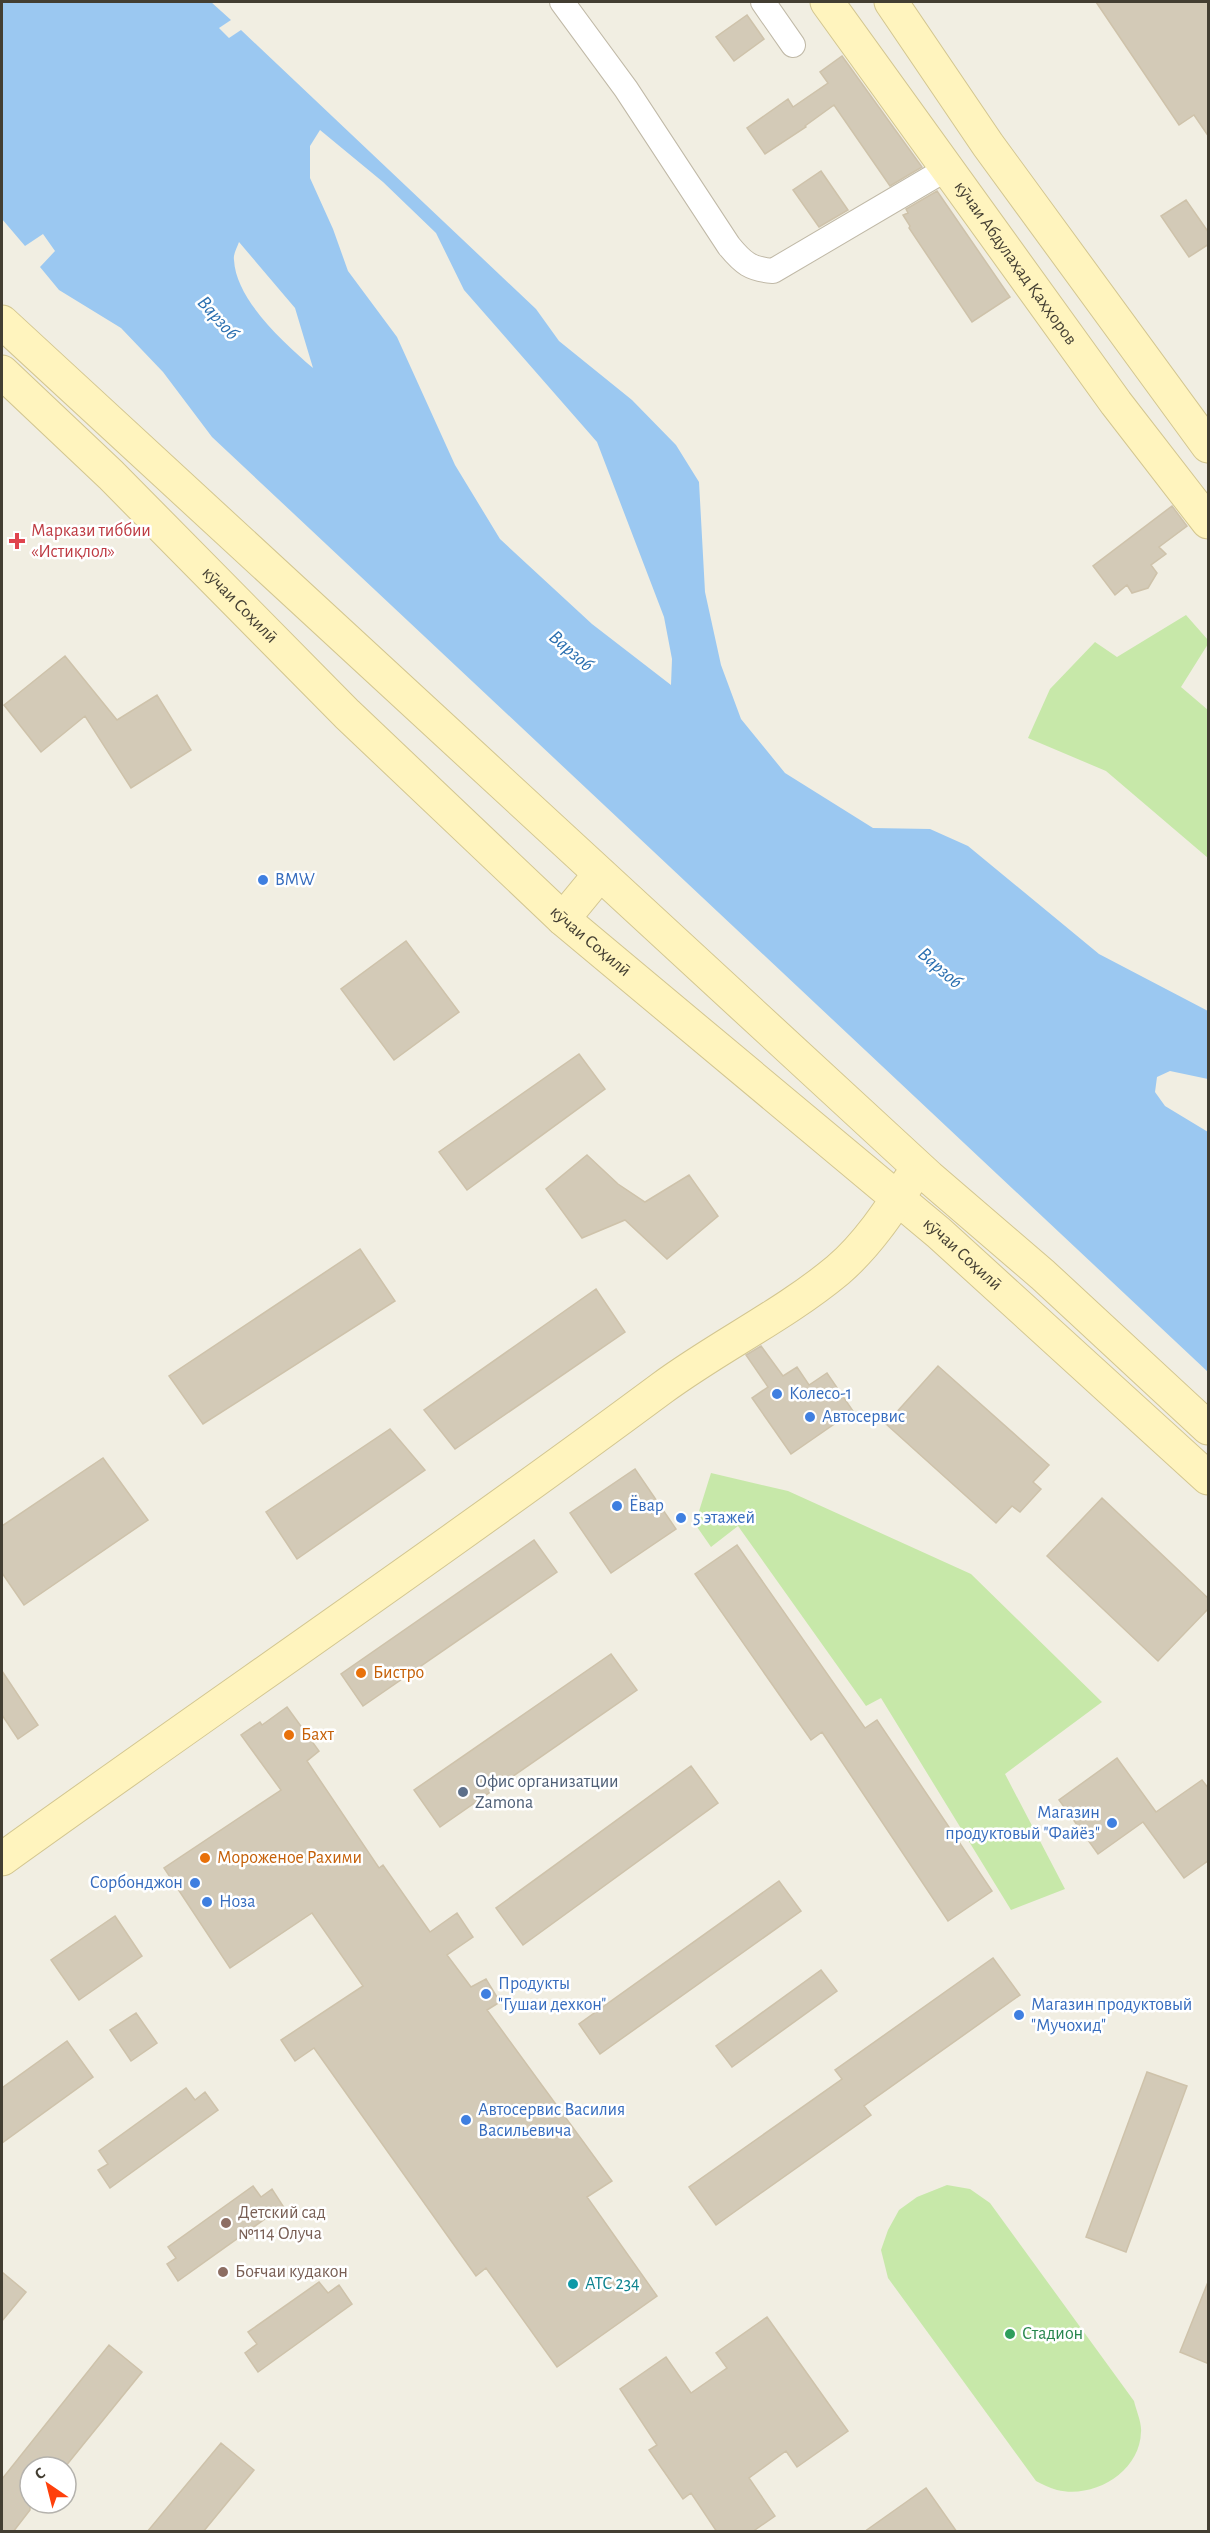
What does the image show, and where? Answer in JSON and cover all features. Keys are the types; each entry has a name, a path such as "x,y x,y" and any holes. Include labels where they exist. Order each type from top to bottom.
{"main road":[{"name":"кӯчаи Абдулаҳад Қаҳҳоров","path":"827,2 1116,403 1209,522"},
{"path":"891,2 988,145 1209,446"},
{"path":"2,322 919,1167 1043,1275 1209,1428"},
{"name":"кӯчаи Соҳилӣ","path":"2,372 111,475 346,714 563,919 939,1233 1209,1478"},
{"path":"563,919 600,874"},
{"path":"2,1859 295,1652 681,1374 775,1314 838,1270 866,1241 919,1167"}],"street":[{"path":"562,2 626,88 729,246 742,261 757,270 773,271 948,168"},
{"path":"763,2 793,45"}],"green space":[{"path":"1186,615 1208,640 1208,644 1181,687 1208,710 1208,858 1106,771 1028,738 1050,689 1095,642 1117,657"},
{"path":"711,1473 788,1491 971,1574 1102,1702 1005,1774 1065,1889 1011,1910 881,1698 866,1706 738,1526 711,1547 695,1524"},
{"path":"947,2185 970,2189 990,2203 1134,2401 1141,2428 1139,2446 1133,2459 1124,2470 1100,2486 1071,2492 1057,2490 1036,2481 888,2278 881,2250 888,2230 899,2210 917,2197"}],"water":[{"name":"Варзоб","path":"2,2 211,2 231,20 219,28 229,38 241,30 536,309 559,341 632,400 676,445 699,482 705,592 721,665 741,719 785,773 873,828 930,829 968,846 1099,954 1208,1011 1208,1079 1170,1071 1157,1077 1155,1092 1165,1106 1208,1132 1208,1372 212,437 163,372 121,328 59,290 40,267 55,251 43,234 25,246 2,219","holes":["320,130 383,182 436,233 464,290 597,442 664,617 672,659 671,685 592,624 500,539 455,465 397,337 348,271 333,229 310,178 310,146","239,242 295,308 313,368 263,320 243,290 234,260"]}],"building":[{"path":"1096,2 1209,2 1209,137 1194,115 1179,125"},
{"path":"747,15 764,39 734,61 716,37"},
{"path":"842,56 922,167 890,186 834,105 765,154 747,128 788,99 793,107 828,83 820,72"},
{"path":"821,171 848,210 819,227 793,190"},
{"path":"937,191 1010,297 972,322 909,228 903,215 908,213 906,209"},
{"path":"1186,200 1209,233 1209,244 1189,257 1161,216"},
{"path":"1172,506 1187,526 1159,547 1166,554 1151,565 1157,573 1148,588 1132,593 1127,585 1115,595 1093,566"},
{"path":"65,656 117,720 157,695 191,750 131,788 85,716 41,752 4,705"},
{"path":"406,941 459,1012 394,1060 341,989"},
{"path":"579,1054 605,1089 467,1190 439,1152"},
{"path":"587,1155 618,1184 645,1202 689,1175 718,1216 667,1259 625,1220 582,1238 546,1189"},
{"path":"360,1249 395,1301 203,1424 169,1376"},
{"path":"596,1289 625,1332 455,1449 424,1410"},
{"path":"761,1346 783,1376 797,1367 809,1385 827,1373 853,1411 791,1454 752,1398 768,1387 746,1355"},
{"path":"938,1366 1049,1465 1033,1482 1041,1489 1020,1512 1012,1506 996,1523 886,1424"},
{"path":"390,1429 425,1470 297,1559 266,1512"},
{"path":"103,1458 148,1520 24,1605 2,1573 2,1526"},
{"path":"635,1469 676,1529 611,1573 570,1513"},
{"path":"1102,1498 1209,1599 1209,1608 1158,1661 1047,1556"},
{"path":"534,1540 557,1572 363,1706 341,1674"},
{"path":"737,1545 865,1728 877,1720 992,1891 948,1921 822,1732 811,1740 695,1574"},
{"path":"611,1654 637,1690 440,1827 414,1790"},
{"path":"2,1671 38,1725 18,1739 2,1715"},
{"path":"287,1707 319,1751 307,1761 379,1868 383,1865 430,1932 457,1913 473,1937 447,1955 471,1987 486,1979 500,2002 487,2010 612,2181 587,2197 657,2296 557,2367 486,2268 476,2276 314,2048 295,2061 281,2040 363,1986 312,1913 230,1968 164,1868 281,1790 241,1735 260,1722 262,1725"},
{"path":"1117,1758 1156,1812 1202,1780 1209,1789 1209,1860 1184,1878 1143,1822 1098,1854 1059,1800"},
{"path":"691,1766 718,1803 523,1945 496,1908"},
{"path":"779,1881 801,1911 600,2054 579,2024"},
{"path":"115,1916 142,1956 79,2000 51,1960"},
{"path":"993,1958 1020,1995 864,2106 871,2115 716,2225 689,2187 842,2079 835,2070"},
{"path":"821,1970 837,1991 732,2067 716,2046"},
{"path":"136,2013 157,2043 131,2061 110,2030"},
{"path":"67,2041 93,2077 2,2143 2,2088"},
{"path":"1147,2072 1187,2086 1126,2252 1086,2237"},
{"path":"186,2088 195,2100 205,2092 218,2110 110,2188 98,2170 108,2164 99,2151"},
{"path":"253,2186 261,2197 272,2189 283,2206 178,2281 167,2264 176,2258 168,2247"},
{"path":"2,2272 26,2292 2,2321"},
{"path":"319,2282 328,2293 339,2285 352,2304 258,2372 245,2353 257,2344 248,2332"},
{"path":"1209,2282 1209,2364 1180,2352"},
{"path":"767,2317 848,2431 797,2467 786,2451 749,2478 775,2516 752,2532 717,2532 691,2493 683,2499 649,2450 657,2445 620,2389 666,2357 691,2393 727,2368 716,2353"},
{"path":"109,2345 142,2372 75,2455 21,2455"},
{"path":"221,2443 254,2470 203,2532 147,2532"},
{"path":"18,2459 18,2515 26,2515 13,2532 2,2532 2,2479"},
{"path":"926,2488 957,2532 864,2532"}],"place":[{"name":"Маркази тиббии «Истиқлол»","path":"17,541"},
{"name":"BMW","path":"263,880"},
{"name":"Колесо-1","path":"777,1394"},
{"name":"Автосервис","path":"810,1417"},
{"name":"Ёвар","path":"617,1506"},
{"name":"5 этажей","path":"681,1518"},
{"name":"Бистро","path":"361,1673"},
{"name":"Бахт","path":"289,1735"},
{"name":"Офис организатции Zamona","path":"463,1792"},
{"name":"Магазин продуктовый \"Файёз\"","path":"1112,1823"},
{"name":"Мороженое Рахими","path":"205,1858"},
{"name":"Сорбонджон","path":"195,1883"},
{"name":"Ноза","path":"207,1902"},
{"name":"Продукты \"Гушаи дехкон\"","path":"486,1994"},
{"name":"Магазин продуктовый \"Мучохид\"","path":"1019,2015"},
{"name":"Автосервис Василия Васильевича","path":"466,2120"},
{"name":"Детский сад №114 Олуча","path":"226,2223"},
{"name":"Боғчаи кудакон","path":"223,2272"},
{"name":"АТС 234","path":"573,2284"},
{"name":"Стадион","path":"1010,2334"}]}
